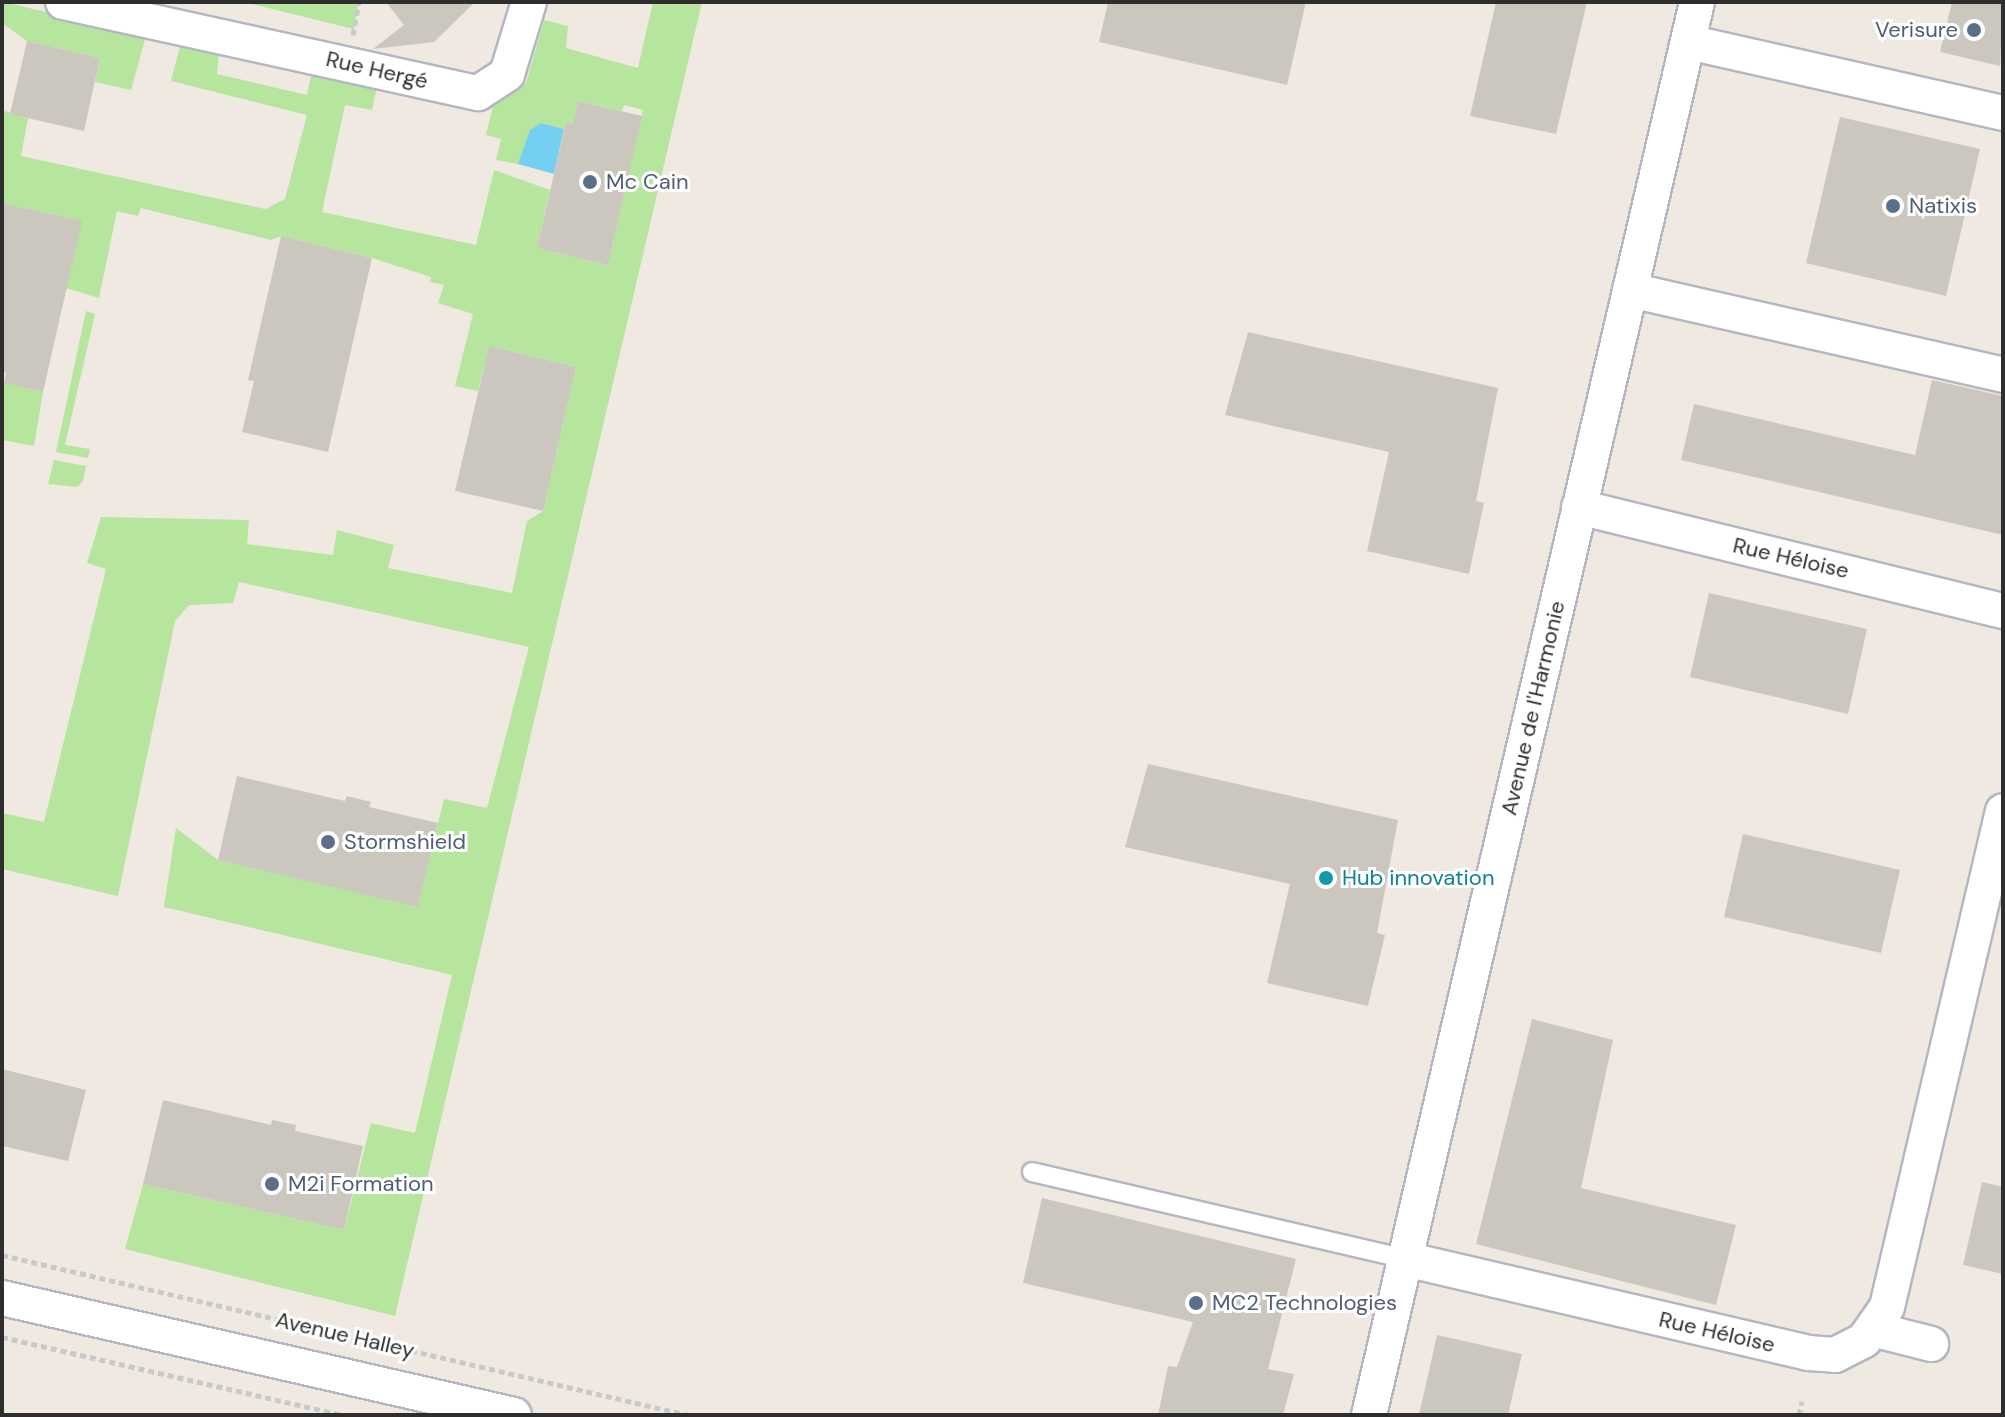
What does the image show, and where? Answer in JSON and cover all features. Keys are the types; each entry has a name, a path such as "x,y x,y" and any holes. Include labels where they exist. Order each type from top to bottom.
{"street":[{"name":"Rue Hergé","path":"63,2 170,13 478,93 507,74 529,2"},
{"name":"Avenue de l'Harmonie","path":"1369,1415 1697,2"},
{"path":"1688,42 2003,113"},
{"path":"1630,290 2003,375"},
{"name":"Rue Héloise","path":"1579,507 2003,611"},
{"path":"1931,1344 1876,1330 1890,1292 2003,811"},
{"name":"Rue Héloise","path":"1405,1259 1808,1353 1835,1355 1876,1330"},
{"name":"Avenue Halley","path":"2,1298 514,1415"}],"lane":[{"name":"Rue Héloise","path":"1032,1172 1405,1259"}],"path":[{"name":"Avenue Halley","path":"2,1255 688,1415"},
{"path":"2,1337 343,1415"},
{"path":"1799,1415 1802,1401"}],"green space":[{"path":"4,2 146,36 131,90 95,82 100,58 27,41 2,23"},
{"path":"244,2 359,2 354,29"},
{"path":"653,2 702,2 395,1316 125,1249 143,1184 344,1230 371,1123 415,1133 452,975 164,907 176,828 218,860 418,906 444,799 487,808 529,647 239,582 233,603 189,605 175,621 118,896 2,869 2,813 44,822 106,569 87,563 101,517 249,520 247,544 333,555 337,530 394,545 388,568 512,593 527,521 543,511 576,367 489,346 478,391 455,386 473,314 438,303 444,285 430,282 431,277 372,258 281,236 271,240 141,208 138,216 117,211 99,298 66,288 81,221 2,203 2,110 28,118 21,156 265,209 285,199 307,115 171,81 181,42 219,52 217,74 307,95 312,71 377,87 372,110 345,105 322,212 476,245 494,170 550,190 537,248 608,265 643,110 624,105 622,111 578,101 573,124 566,123 564,129 541,123 532,129 518,164 496,160 501,139 486,135 493,106 526,83 544,20 568,26 566,48 638,68"},
{"path":"86,311 95,314 65,445 90,449 88,458 56,452"},
{"path":"2,382 43,392 34,446 2,440"},
{"path":"54,460 86,466 83,481 77,487 48,484"}],"water":[{"path":"541,123 564,129 554,174 518,164 530,130"}],"building":[{"path":"386,2 475,2 434,42 373,49 404,25"},
{"path":"1108,2 1306,2 1287,85 1099,42"},
{"path":"1496,2 1587,2 1556,134 1470,116"},
{"name":"Verisure","path":"1952,2 2003,2 2000,66 1940,52"},
{"path":"27,41 100,58 84,131 10,114"},
{"name":"Mc Cain","path":"578,101 642,116 608,265 537,248 566,122 573,124"},
{"name":"Natixis","path":"1840,117 1980,149 1946,296 1806,263"},
{"path":"2,203 82,221 43,392 4,383"},
{"path":"281,236 372,258 328,452 242,432 254,381 248,380"},
{"path":"1248,332 1498,388 1476,501 1484,503 1469,574 1367,551 1389,452 1225,415"},
{"path":"489,346 576,367 543,511 455,491"},
{"path":"1932,380 2003,396 2003,535 1681,460 1694,404 1915,455"},
{"path":"1709,593 1867,629 1848,714 1690,677"},
{"name":"Hub innovation","path":"1148,764 1398,820 1377,933 1385,935 1368,1006 1267,983 1290,884 1125,847"},
{"name":"Stormshield","path":"237,776 345,801 347,796 371,802 369,807 438,823 418,907 218,860"},
{"path":"1743,834 1900,870 1881,953 1724,917"},
{"path":"1532,1019 1613,1040 1581,1188 1736,1225 1716,1305 1476,1244"},
{"path":"2,1069 86,1090 68,1161 2,1146"},
{"path":"163,1100 271,1125 272,1120 296,1125 295,1131 363,1146 344,1230 143,1184"},
{"path":"1982,1182 2003,1187 2003,1274 1963,1265"},
{"name":"MC2 Technologies","path":"1042,1198 1296,1259 1268,1369 1294,1374 1283,1415 1158,1415 1168,1366 1177,1367 1193,1322 1023,1283"},
{"path":"1437,1335 1522,1354 1508,1415 1419,1415"}],"place":[{"name":"Verisure","path":"1974,30"},
{"name":"Mc Cain","path":"590,182"},
{"name":"Natixis","path":"1893,206"},
{"name":"Stormshield","path":"328,842"},
{"name":"Hub innovation","path":"1326,878"},
{"name":"M2i Formation","path":"272,1184"},
{"name":"MC2 Technologies","path":"1196,1303"}]}
